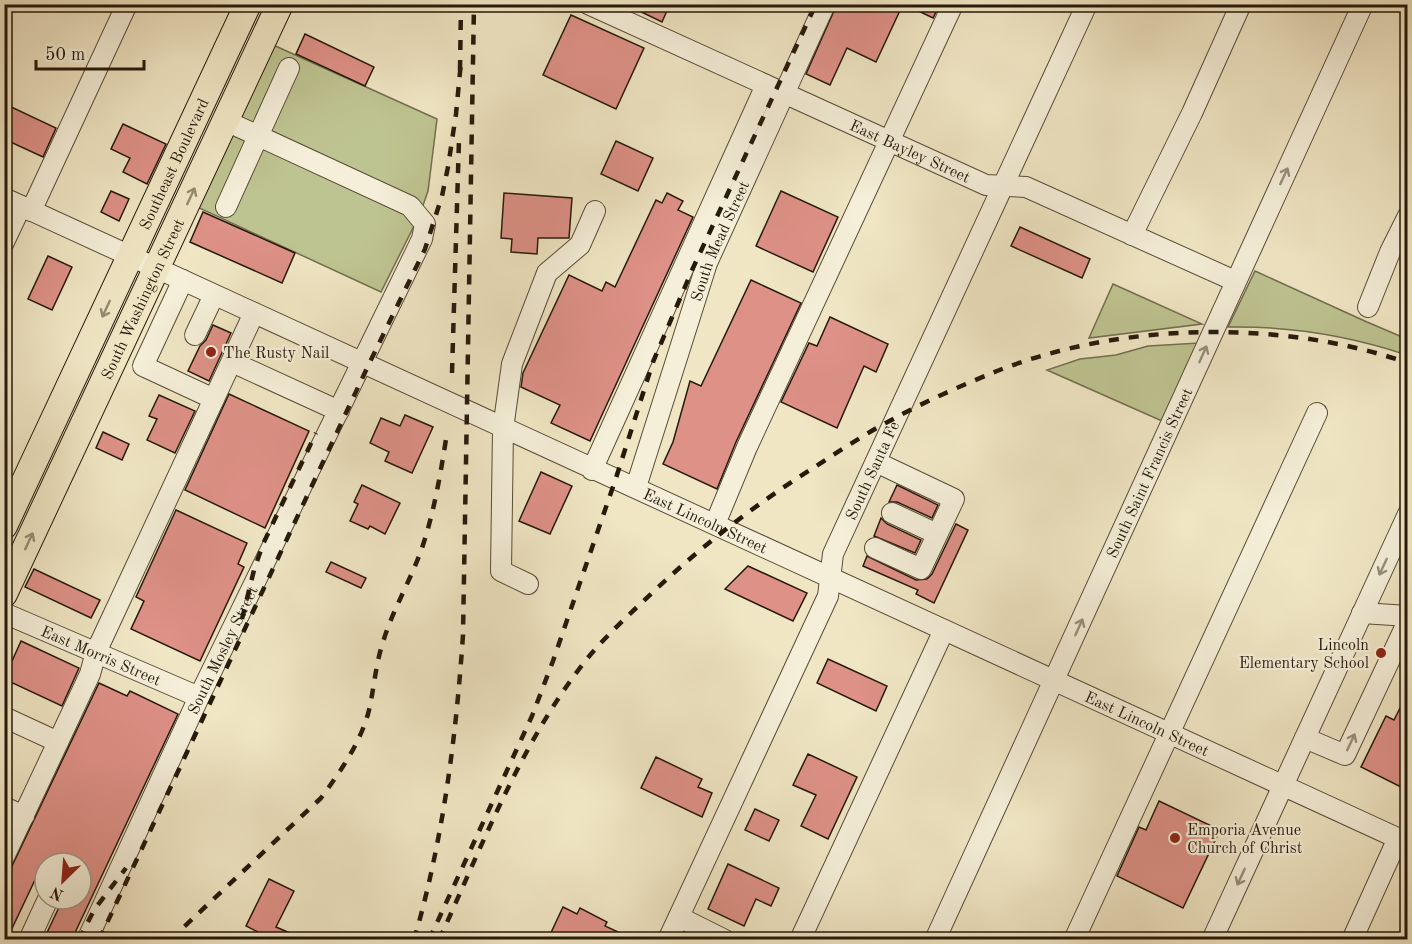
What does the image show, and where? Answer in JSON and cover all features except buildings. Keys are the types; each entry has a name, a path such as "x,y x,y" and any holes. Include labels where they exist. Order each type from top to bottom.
{"main road":[{"name":"Southeast Boulevard","path":"131,256 248,4"},
{"name":"South Washington Street","path":"4,594 280,4"},
{"name":"South Washington Street","path":"4,526 131,256"}],"street":[{"path":"4,242 19,205 127,4"},
{"name":"East Bayley Street","path":"588,4 986,185 1026,187 1235,281"},
{"name":"South Mead Street","path":"592,470 775,89 825,4"},
{"path":"716,524 747,447 953,4"},
{"name":"South Santa Fe","path":"668,939 828,596 832,554 1087,4"},
{"path":"1132,235 1192,113 1241,4"},
{"name":"South Saint Francis Street","path":"935,939 1363,4"},
{"path":"226,207 289,68"},
{"name":"South Mead Street","path":"636,487 707,263 775,89"},
{"path":"226,121 259,136"},
{"name":"South Mosley Street","path":"87,939 199,697 422,239 425,224 410,206 259,136"},
{"name":"East Lincoln Street","path":"19,205 592,470 636,487 1403,840"},
{"path":"528,584 501,571 503,429 512,364 547,273 580,245 595,212"},
{"path":"1368,307 1407,216"},
{"path":"143,366 183,280"},
{"path":"195,335 214,295"},
{"path":"4,857 90,674 96,652 255,314"},
{"path":"117,354 214,399"},
{"path":"232,362 339,411"},
{"path":"1074,939 1317,413"},
{"path":"875,548 921,569 954,499 876,462"},
{"path":"892,513 937,534"},
{"path":"1212,939 1407,514"},
{"name":"East Morris Street","path":"4,613 199,697"},
{"path":"1362,614 1407,616"},
{"path":"1305,738 1345,755 1407,621"},
{"path":"800,939 944,630"},
{"path":"4,717 58,742"},
{"path":"4,807 24,816"},
{"path":"1352,939 1403,840"},
{"path":"29,939 42,911"},
{"path":"679,917 725,939"}],"green space":[{"path":"271,44 437,119 428,191 420,214 381,292 195,206"},
{"path":"1255,271 1407,339 1407,355 1364,342 1296,330 1228,327"},
{"path":"1113,284 1202,324 1089,338"},
{"path":"1199,343 1162,421 1047,370 1080,359 1116,355 1148,346"}],"railway":[{"path":"460,70 461,4"},
{"path":"414,940 433,865 447,789 463,635 474,4"},
{"path":"429,940 532,716 616,478 653,362 693,268 816,4"},
{"path":"99,940 425,249 442,196 448,167 461,62"},
{"path":"452,373 459,139"},
{"path":"439,940 506,791 525,755 545,719 591,654 653,592 728,527 789,484 873,430 932,399 997,371 1045,355 1096,343 1148,335 1202,332 1255,333 1308,339 1359,349 1408,363"},
{"path":"242,619 263,544 316,433"},
{"path":"170,940 321,798 354,747 368,714 380,651 387,630 419,557 427,531 447,433"},
{"path":"79,940 94,910 126,868"}],"place":[{"name":"The Rusty Nail","path":"211,352"},
{"name":"Lincoln Elementary School","path":"1381,653"},
{"name":"Emporia Avenue Church of Christ","path":"1175,838"}]}
